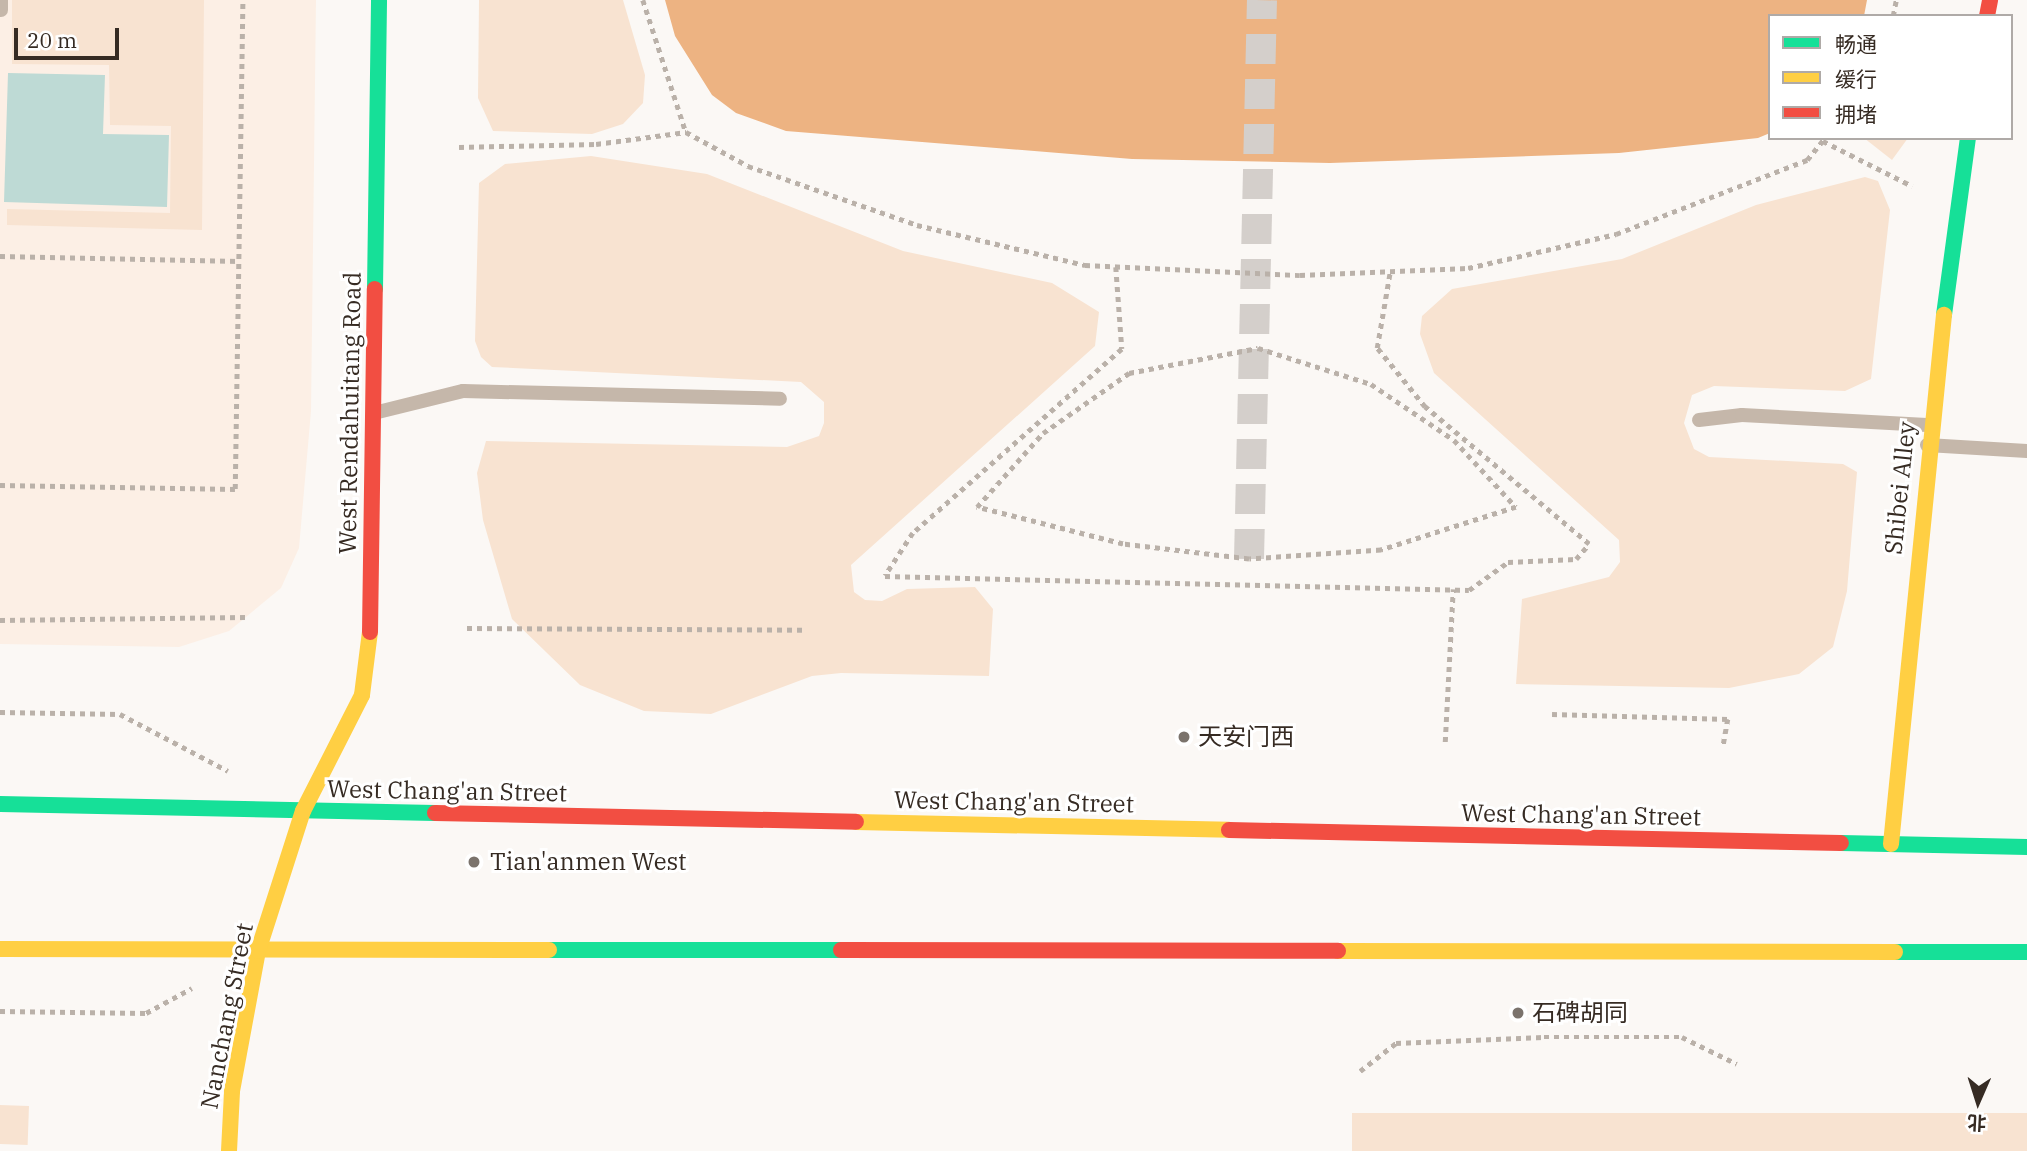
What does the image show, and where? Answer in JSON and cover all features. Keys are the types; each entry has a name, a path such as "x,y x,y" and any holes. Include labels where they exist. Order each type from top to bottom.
{"main road":[{"name":"West Rendahuitang Road","path":"303,811 362,695 371,622 379,0"},
{"name":"Shibei Alley","path":"1891,844 1928,425 1968,140"},
{"name":"West Chang'an Street","path":"0,804 2027,847"},
{"name":"Nanchang Street","path":"229,1151 232,1091 258,951 303,811"},
{"path":"0,949 2027,952"}],"lane":[{"path":"1,0 1,10"},
{"path":"373,414 463,391 779,399"},
{"path":"1699,421 1742,415 1928,425"},
{"path":"1926,445 2027,451"}],"path":[{"path":"0,485 235,489 243,0"},
{"path":"643,0 686,132"},
{"path":"459,147 596,144 686,132 748,166 917,225 1084,265 1300,275 1468,268 1616,234 1807,160 1823,140"},
{"path":"1826,140 1912,186"},
{"path":"0,256 239,261"},
{"path":"1116,267 1122,349 913,533 885,576 1469,590 1508,562 1576,559 1589,544 1425,407 1377,348 1390,272"},
{"path":"1258,348 1371,383 1454,440 1516,508 1381,550 1249,559 1123,544 977,507 1043,433 1129,373 1258,348"},
{"path":"1445,742 1453,589"},
{"path":"0,620 246,617"},
{"path":"467,628 804,630"},
{"path":"0,712 120,714 242,779"},
{"path":"1552,713 1728,719 1723,746"},
{"path":"0,1011 146,1013 202,982"},
{"path":"1360,1071 1396,1043 1544,1037 1682,1037 1737,1064"}],"shaded area":[{"path":"0,0 316,0 311,411 299,548 281,588 229,631 179,647 0,644"},
{"path":"12,0 204,0 202,230 7,225 7,209 170,213 171,126 110,125 109,65 12,64"},
{"path":"479,0 623,0 645,75 643,103 623,124 592,134 493,131 478,98"},
{"path":"665,0 1867,0 1864,14 1768,14 1768,134 1758,138 1619,153 1330,163 1132,159 786,131 736,113 712,95 675,36"},
{"path":"1867,140 1907,140 1892,160"},
{"path":"591,156 707,174 903,251 1052,283 1099,312 1095,346 851,565 854,592 865,600 882,601 907,589 975,587 993,609 989,676 841,673 812,676 711,714 644,711 580,685 512,619 483,520 477,473 486,441 787,447 819,436 824,423 824,402 801,382 492,367 481,357 475,341 479,183 505,164"},
{"path":"1865,177 1878,181 1890,210 1871,379 1845,391 1714,386 1692,395 1684,423 1694,449 1709,457 1843,464 1857,472 1847,591 1833,647 1799,674 1729,688 1516,684 1522,599 1609,577 1620,562 1619,540 1434,373 1420,334 1422,316 1452,289 1622,259 1756,205"},
{"path":"0,1105 29,1106 28,1145 0,1144"},
{"path":"1352,1113 2027,1113 2027,1151 1352,1151"}],"building":[{"path":"8,73 105,75 103,134 169,135 167,207 4,202"}],"tunnel":[{"path":"1249,559 1262,0"}],"traffic: fast":[{"path":"375,289 379,0"},
{"path":"1944,315 1968,140"},
{"path":"0,804 435,813"},
{"path":"1841,843 2027,847"},
{"path":"549,950 841,950"},
{"path":"1895,952 2027,952"}],"traffic: slow":[{"path":"1891,844 1944,315"},
{"path":"229,1151 232,1091 258,951 303,811 362,695 370,632"},
{"path":"856,822 1229,830"},
{"path":"0,949 549,950"},
{"path":"1338,951 1895,952"}],"traffic: jam":[{"path":"1987,14 1990,0"},
{"path":"370,632 375,289"},
{"path":"435,813 856,822"},
{"path":"1229,830 1841,843"},
{"path":"841,950 1338,951"}],"place":[{"name":"天安门西","path":"1184,737"},
{"name":"Tian'anmen West","path":"474,862"},
{"name":"石碑胡同","path":"1518,1013"}]}
